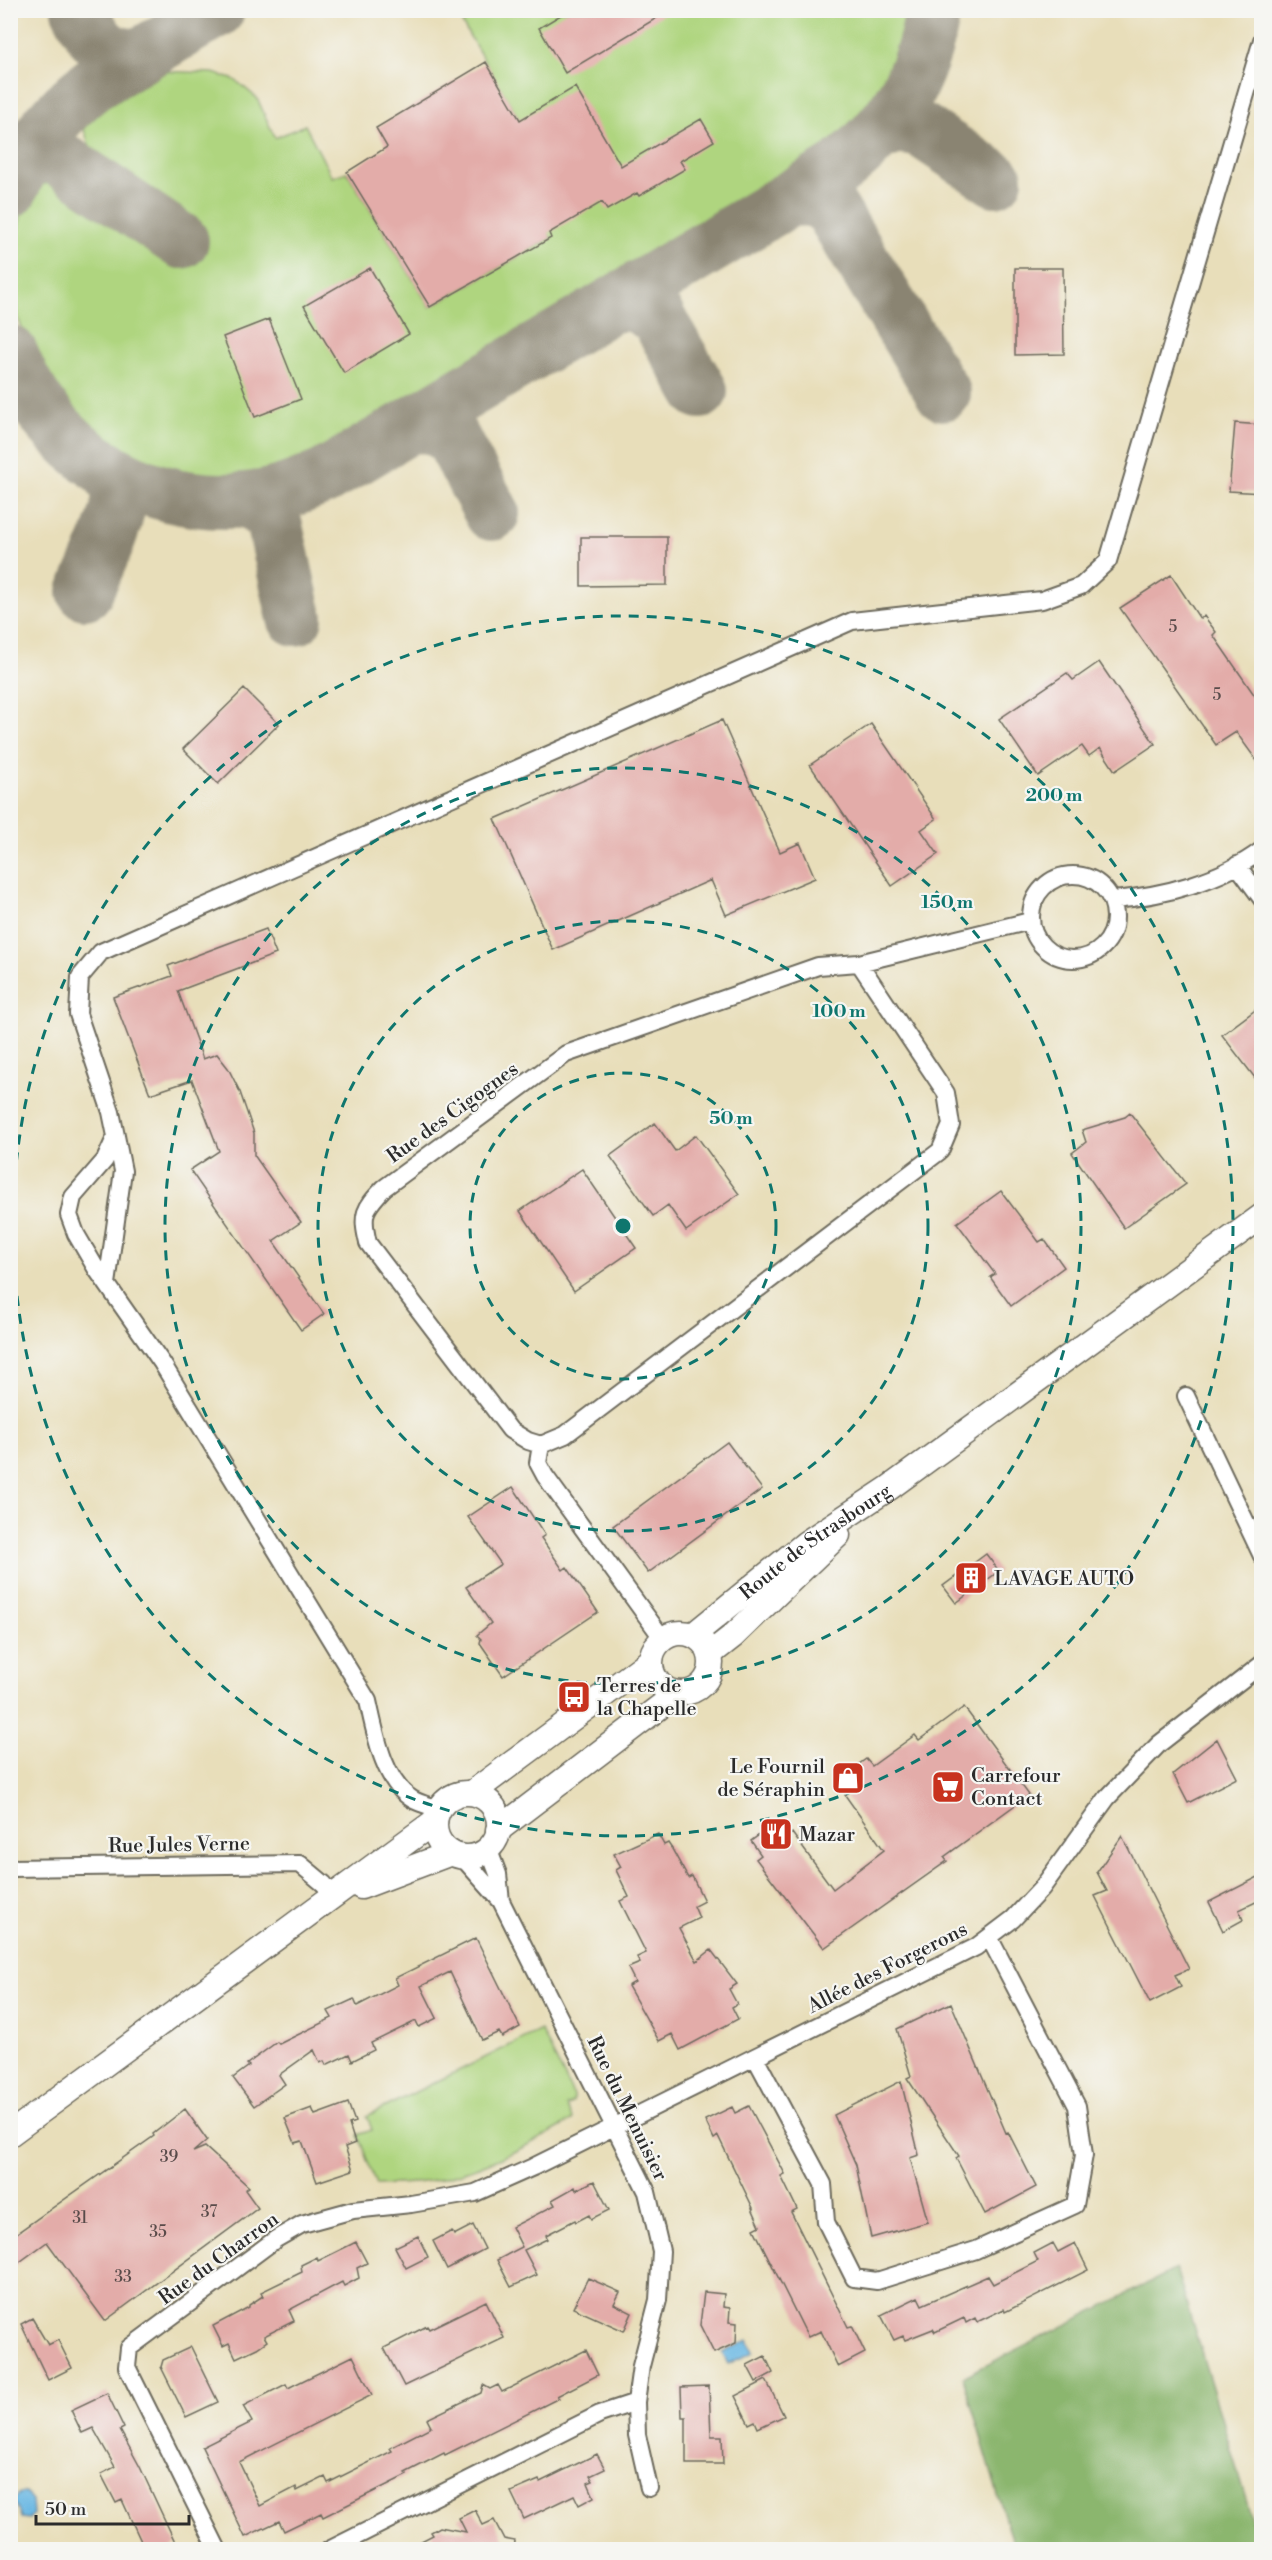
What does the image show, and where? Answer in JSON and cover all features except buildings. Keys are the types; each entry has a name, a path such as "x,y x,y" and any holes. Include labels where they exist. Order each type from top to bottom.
{"main road":[{"path":"889,1488 1262,1216"},
{"name":"Route de Strasbourg","path":"693,1635 806,1543 889,1488"},
{"name":"Route de Strasbourg","path":"710,1654 733,1636 889,1488"},
{"path":"677,1633 693,1635 700,1640 710,1654 710,1674 705,1682 688,1693 678,1693 661,1686 652,1670 653,1652 663,1639 677,1633"},
{"path":"10,2134 334,1897 437,1815 453,1796 472,1794 651,1660"},
{"path":"334,1897 456,1855 472,1857 678,1693"},
{"path":"472,1794 489,1803 498,1820 493,1839"},
{"path":"437,1815 438,1839 456,1855"}],"street":[{"path":"107,1284 123,1171 111,1112 78,1014 80,976 101,952 852,621 1042,600 1082,586 1108,561 1262,40"},
{"path":"1113,900 1137,898 1223,873 1262,850"},
{"path":"1237,865 1262,899"},
{"path":"1074,874 1087,876 1097,882 1113,900 1116,915 1114,930 1107,943 1096,953 1082,959 1068,960 1042,947 1034,935 1030,921 1031,906 1037,893 1047,883 1060,876 1074,874"},
{"name":"Rue des Cigognes","path":"541,1445 528,1441 510,1430 368,1243 363,1222 367,1207 384,1188 566,1054 818,966 859,963 1030,921"},
{"path":"663,1639 545,1476 538,1463 541,1445 565,1435 614,1400 940,1151 951,1125 946,1093 859,963"},
{"path":"116,1136 105,1160 73,1197 69,1215 76,1234 107,1284 162,1363 368,1701 379,1749 397,1784 412,1799 437,1815"},
{"path":"1186,1396 1262,1556"},
{"name":"Allée des Forgerons","path":"615,2125 920,1977 976,1947 1012,1919 1042,1888 1107,1798 1158,1744 1262,1664"},
{"name":"Rue du Menuisier","path":"493,1839 501,1901"},
{"name":"Rue du Menuisier","path":"456,1855 501,1901 647,2192 661,2251 658,2300 641,2366 636,2402 637,2435 649,2488"},
{"name":"Rue Jules Verne","path":"10,1868 300,1864 324,1884 334,1897"},
{"path":"755,2057 823,2184 826,2222 854,2278 877,2281 976,2250 1075,2205 1084,2155 1077,2106 989,1937"},
{"name":"Rue du Charron","path":"218,2550 127,2367 129,2348 276,2239 302,2224 353,2210 411,2204 474,2193 533,2167 615,2125"},
{"path":"329,2550 600,2414 636,2402"}],"green space":[{"path":"485,10 914,11 884,104 848,141 686,241 429,391 327,454 270,477 233,484 166,472 118,452 68,412 46,383 30,353 17,314 14,282 16,237 23,208 37,186 56,181 173,259 179,243 193,227 94,158 84,130 88,113 104,99 153,71 213,73 235,80 257,98 275,138 305,125 332,177 347,172 430,307 551,238 535,209 563,193 462,23"},
{"path":"541,2030 574,2096 573,2102 566,2106 573,2120 482,2166 423,2182 376,2185 358,2135 372,2130 367,2116"},
{"path":"1176,2269 1261,2549 1014,2549 963,2377"}],"water":[{"path":"748,2340 753,2352 728,2364 722,2353"},
{"path":"20,2493 25,2493 32,2501 33,2514 29,2519 21,2518 15,2504 14,2499"}],"taxiway":[{"path":"79,10 90,30 108,50 127,56 140,56"},
{"path":"10,190 35,145 67,106 93,84 217,10"},
{"path":"10,353 27,388 48,418 74,445 103,466 135,483 169,494 206,500 255,499 295,488 324,477 836,171 873,138 901,101 921,59 933,10"},
{"path":"48,125 49,147 54,155 181,241"},
{"path":"881,132 900,126 921,130 995,179"},
{"path":"794,199 814,200 832,211 943,393"},
{"path":"616,304 635,304 657,317 700,391"},
{"path":"413,425 434,426 452,438 492,513"},
{"path":"85,592 117,511 118,489 106,469"},
{"path":"247,500 268,514 275,526 295,618"}],"place":[{"name":"LAVAGE AUTO","path":"971,1578"},
{"name":"Terres de la Chapelle","path":"574,1697"},
{"name":"Le Fournil de Séraphin","path":"848,1778"},
{"name":"Carrefour Contact","path":"948,1787"},
{"name":"Mazar","path":"776,1834"}]}
